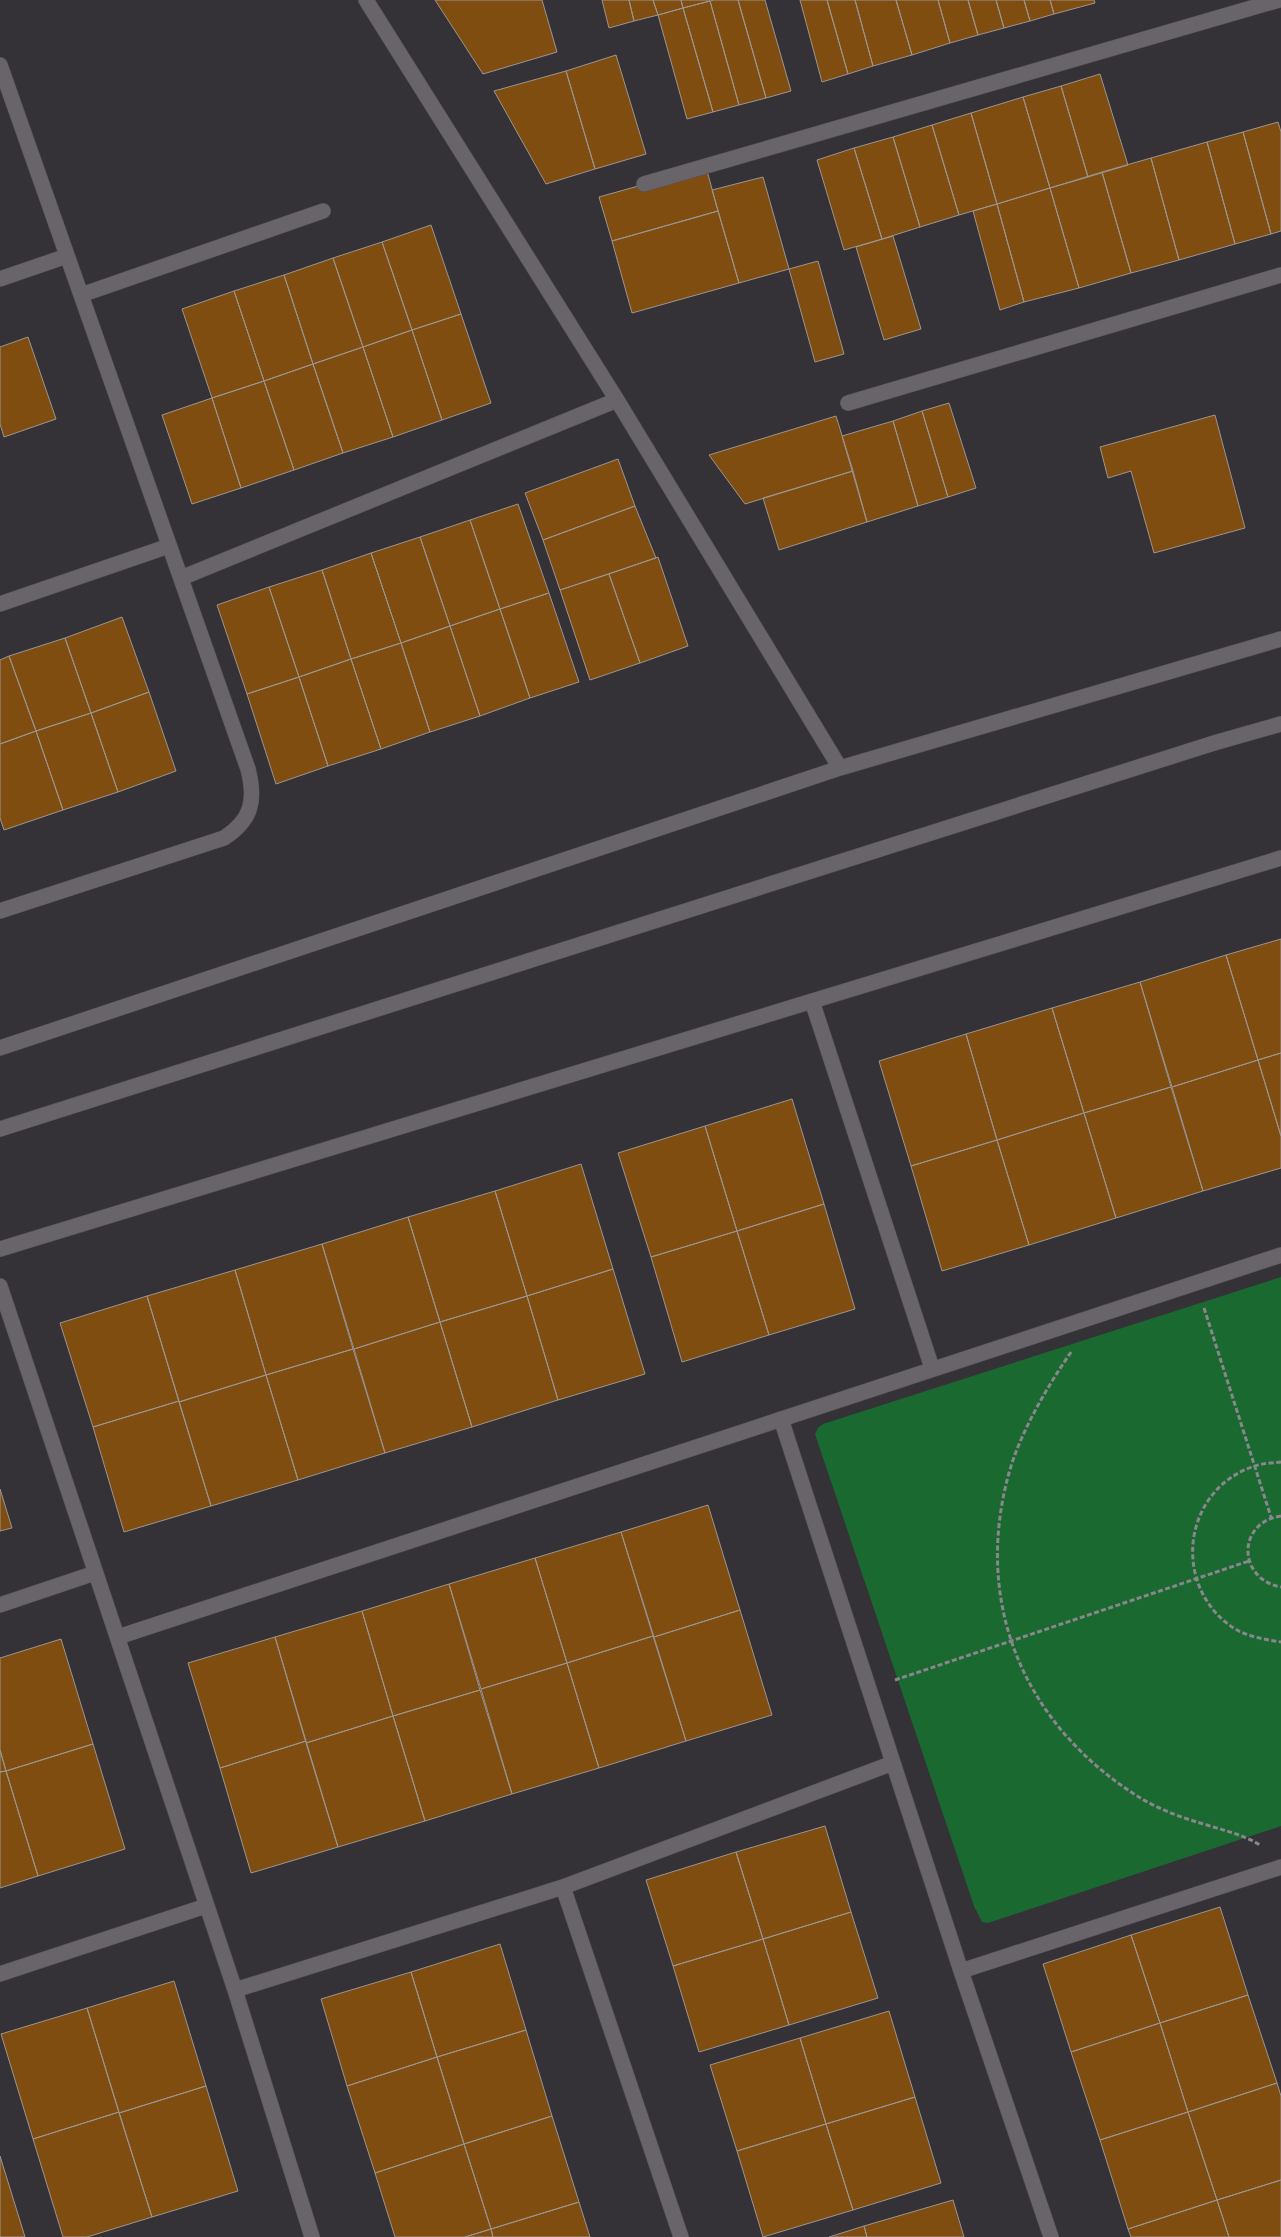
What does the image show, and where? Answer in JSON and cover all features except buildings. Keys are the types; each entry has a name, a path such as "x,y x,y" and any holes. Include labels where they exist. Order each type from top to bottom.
{"street":[{"path":"366,0 617,400 840,768"},
{"path":"644,184 1279,0"},
{"path":"0,65 251,782 252,802 245,820 236,830 224,838 0,911"},
{"path":"81,295 323,211"},
{"path":"0,279 67,256"},
{"path":"848,403 1281,275"},
{"path":"181,578 617,400"},
{"path":"0,604 169,546"},
{"path":"0,1048 840,768 1281,639"},
{"path":"0,1129 1195,749 1281,724"},
{"path":"0,1249 1281,858"},
{"path":"812,1001 932,1368"},
{"path":"118,1637 932,1368 1281,1255"},
{"path":"0,1286 235,1990 312,2237"},
{"path":"781,1419 960,1971 1051,2237"},
{"path":"0,1605 95,1573"},
{"path":"235,1990 563,1887 893,1763"},
{"path":"960,1971 1281,1867"},
{"path":"563,1887 681,2237"},
{"path":"0,1974 206,1906"}],"path":[{"path":"1202,1302 1271,1518"},
{"path":"1074,1348 1024,1432 1009,1473 1000,1516 998,1560 1001,1601 1011,1641 1029,1685 1060,1730 1092,1763 1135,1795 1158,1807 1183,1818 1247,1837 1268,1850"},
{"path":"1281,1462 1255,1465 1229,1478 1209,1498 1196,1523 1191,1551 1196,1579 1208,1604 1228,1625 1254,1638 1281,1642"},
{"path":"1281,1516 1271,1518 1262,1523 1249,1540 1247,1550 1249,1561 1261,1579 1271,1585 1281,1587"},
{"path":"868,1688 1249,1561"}],"green space":[{"path":"1281,1277 1281,1826 988,1923 982,1922 974,1906 815,1434 823,1424"}]}
